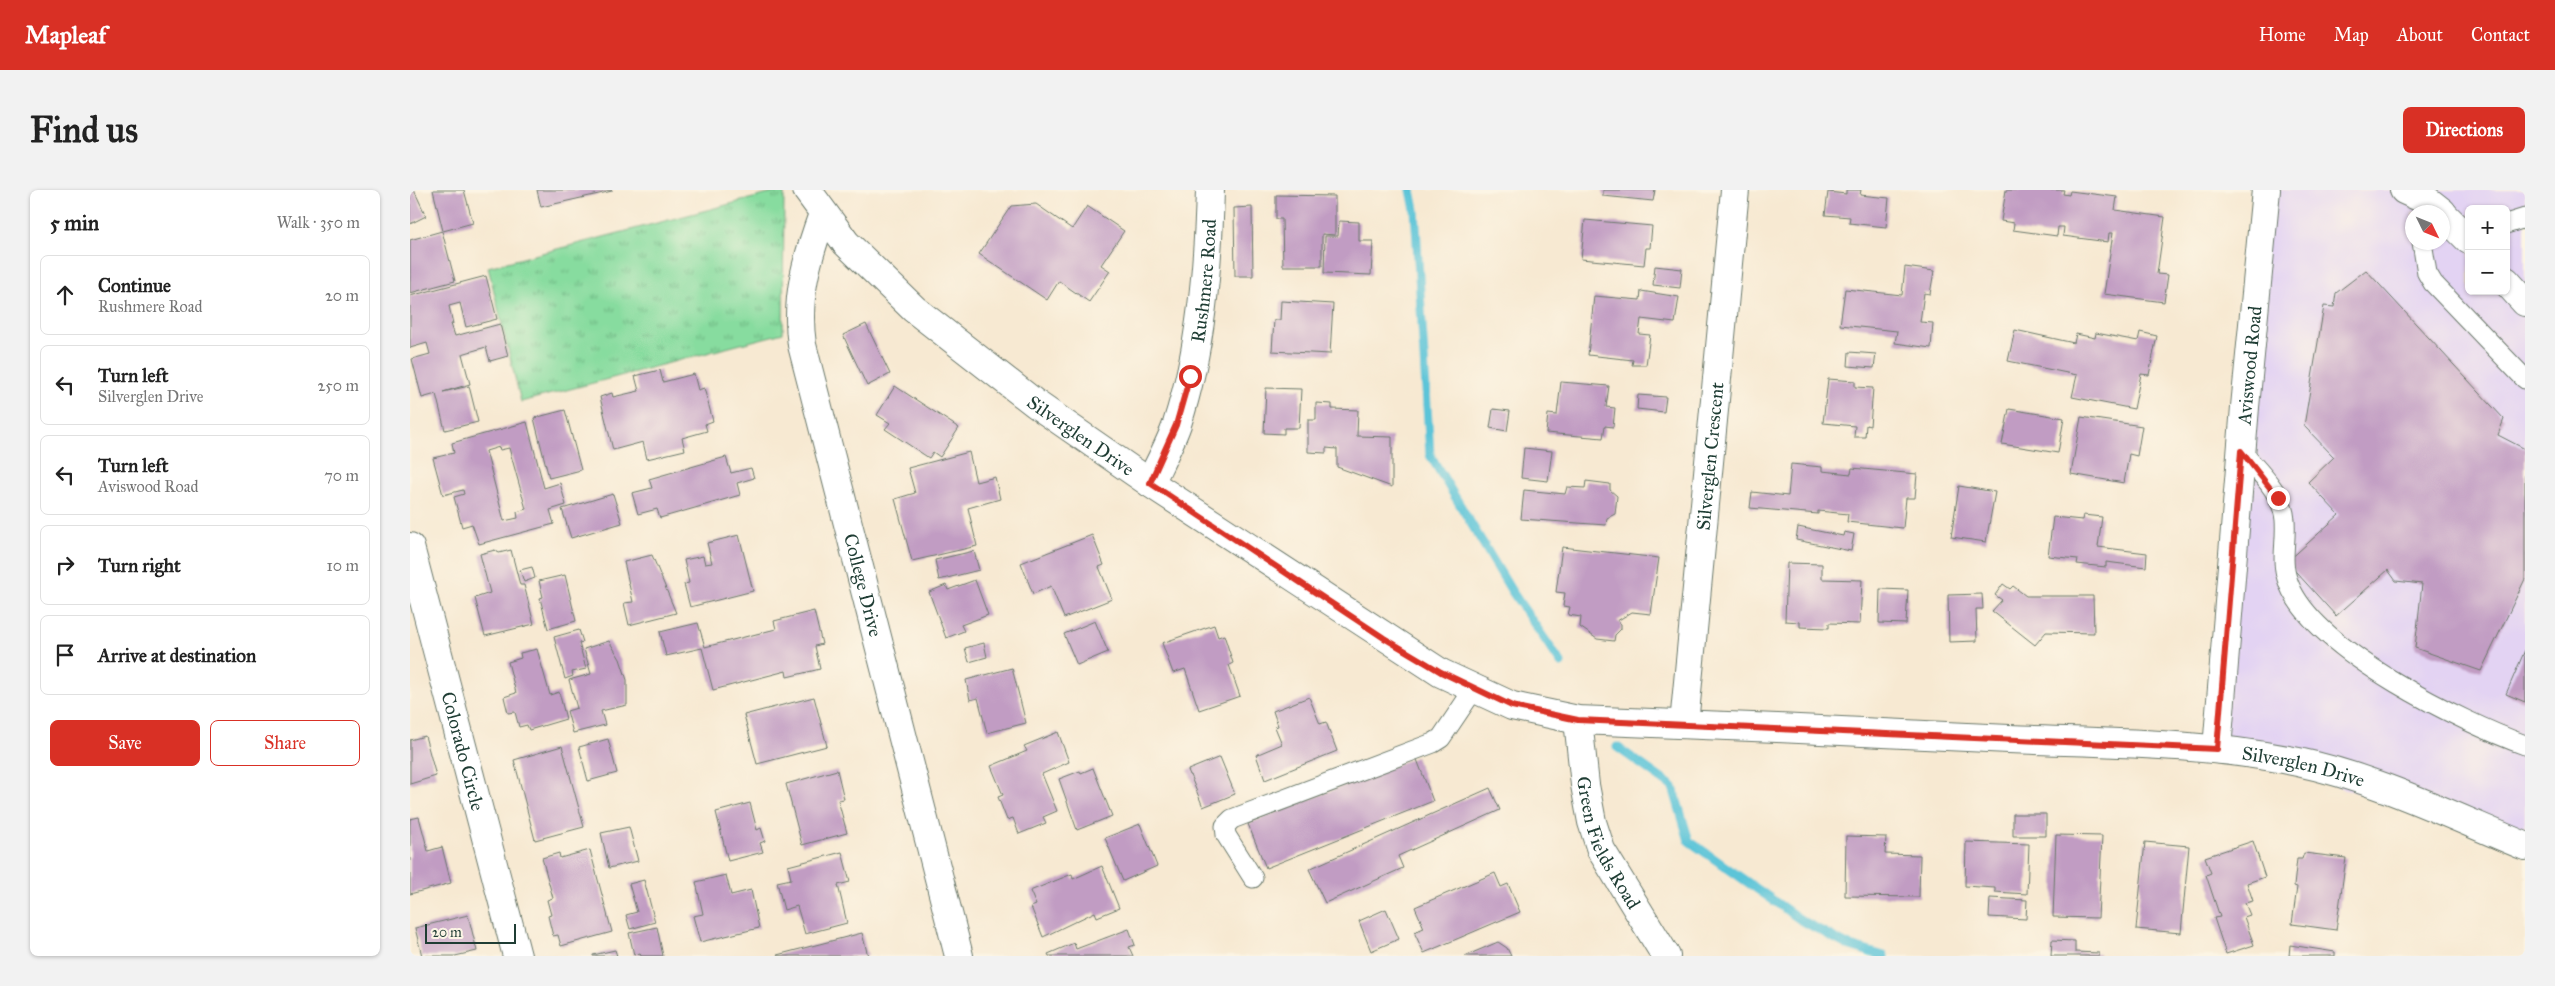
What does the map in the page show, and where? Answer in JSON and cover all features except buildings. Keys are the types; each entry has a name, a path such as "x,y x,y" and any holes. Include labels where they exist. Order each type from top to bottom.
{"street":[{"name":"Silverglen Drive","path":"806,190 823,214 866,265 914,309 1036,404 1150,483 1384,638 1441,672 1512,706 1578,720 2217,749 2258,754 2329,770 2423,804 2525,846"},
{"name":"Rushmere Road","path":"1150,483 1176,425 1190,376 1204,288 1210,190"},
{"name":"Silverglen Crescent","path":"1684,724 1735,190"},
{"name":"Aviswood Road","path":"2217,749 2241,451 2266,190"},
{"path":"2404,190 2427,205"},
{"name":"College Drive","path":"823,214 808,254 800,296 802,345 959,956"},
{"path":"2450,223 2465,236"},
{"path":"2510,285 2525,302"},
{"name":"Colorado Circle","path":"410,547 517,956"},
{"name":"Green Fields Road","path":"1578,720 1585,786 1592,822 1601,850 1666,956"}],"lane":[{"path":"2510,223 2525,218"},
{"path":"2423,250 2427,273 2433,283 2525,379"},
{"path":"2241,451 2272,489 2282,508 2285,522 2282,555 2292,591 2303,608 2334,641 2380,673 2486,731 2525,745"},
{"path":"1254,878 1226,836 1225,826 1232,819 1433,743 1440,738 1474,689"}],"shaded area":[{"path":"2265,190 2525,190 2525,844 2216,749"}],"green space":[{"path":"784,190 783,333 521,402 488,267"}],"waterway":[{"path":"1411,190 1415,210 1430,455 1511,590 1561,663"},
{"path":"1617,747 1673,787 1689,841 1801,920 1847,945 1884,956"}],"route":[{"path":"1190,376 1176,425 1150,483 1384,638 1441,672 1512,706 1578,720 2217,749 2241,451 2278,498"}]}
